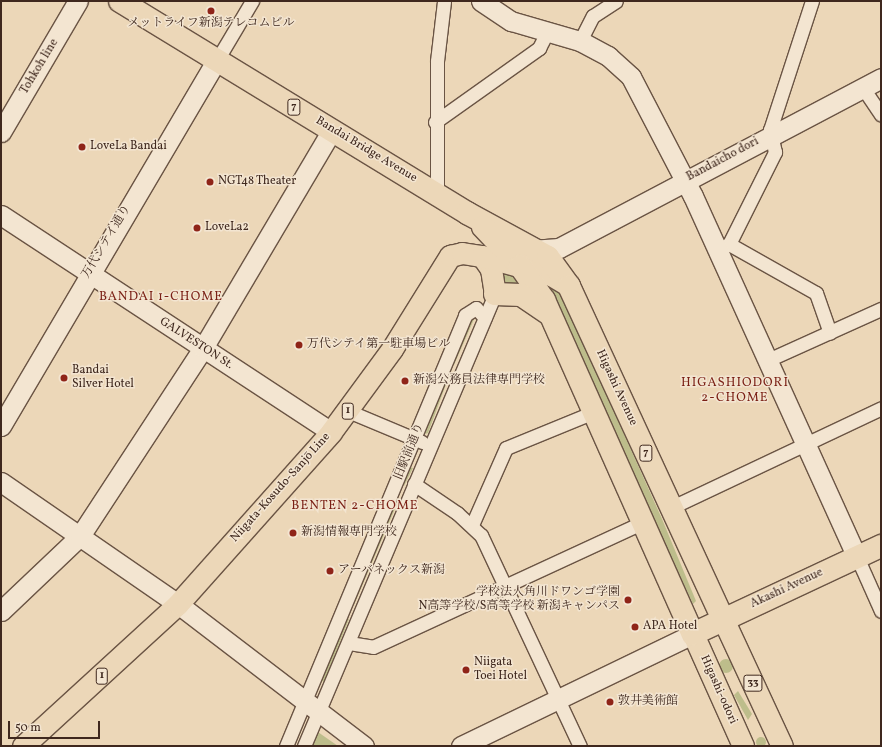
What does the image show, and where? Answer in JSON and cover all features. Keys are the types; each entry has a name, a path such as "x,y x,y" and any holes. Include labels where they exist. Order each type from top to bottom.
{"highway":[{"name":"Bandai Bridge Avenue","path":"120,1 467,213 521,239 540,251"},
{"name":"Bandai Bridge Avenue","path":"467,213 492,235 520,266"},
{"name":"Higashi Avenue","path":"540,251 560,270 570,286 723,619"},
{"name":"7","path":"520,266 551,315 693,634"},
{"path":"496,294 521,295 551,315"},
{"name":"Akashi Avenue","path":"693,634 881,546"}],"main road":[{"name":"Niigata-Kosudo-Sanjō Line","path":"23,746 178,604 330,432 348,411 410,321 446,261 456,254 482,256 558,278 570,286"},
{"path":"482,256 491,269 496,294"},
{"name":"33","path":"723,619 782,746"},
{"name":"Higashi-odori","path":"693,634 743,746"}],"street":[{"name":"Tohkoh line","path":"1,132 78,1"},
{"path":"217,60 252,1"},
{"path":"437,194 436,122 444,1"},
{"path":"481,1 511,21 580,41 608,56 631,77 685,181 724,247 768,360 881,611"},
{"path":"724,247 775,152 771,135 812,1"},
{"path":"580,41 593,16 610,3"},
{"path":"436,122 540,48 547,32"},
{"name":"万代シテイ通り","path":"1,426 88,274 217,60"},
{"name":"Bandaicho dori","path":"540,251 566,244 881,78"},
{"path":"863,88 881,115"},
{"path":"1,611 80,536 204,348 332,130"},
{"name":"GALVESTON St.","path":"1,215 88,274 204,348 330,432"},
{"path":"492,235 509,245 540,251"},
{"path":"521,239 566,244 564,266 570,286"},
{"path":"724,247 816,293 830,333"},
{"path":"304,746 313,707 349,643 412,490 496,294"},
{"name":"旧駅前通り","path":"286,746 313,707 395,490 465,315 476,308 485,318"},
{"path":"768,360 881,309"},
{"path":"672,507 805,442 881,408"},
{"path":"348,411 431,445"},
{"path":"472,525 506,448 594,412"},
{"path":"1,482 178,604 364,746"},
{"path":"395,490 412,490 472,525 506,587 559,698 580,746"},
{"path":"349,643 373,647 506,587 642,522"},
{"path":"461,746 693,634"}],"green space":[{"path":"496,268 509,272 520,287 499,287"},
{"path":"552,284 560,291 662,519 696,601 693,604 545,288"},
{"path":"472,315 475,317 454,365 452,363"},
{"path":"448,379 428,433 425,434 446,380"},
{"path":"410,467 413,468 404,486 403,483"},
{"path":"394,503 397,504 354,605 353,602"},
{"path":"346,617 349,619 324,682 320,680"},
{"path":"726,659 731,661 733,666 731,671 726,673 721,671 719,666 721,661"},
{"path":"738,691 752,714 748,720 734,695"},
{"path":"315,730 338,746 311,746"},
{"path":"761,737 766,742 761,747 756,742"}],"place":[{"name":"メットライフ新潟テレコムビル","path":"211,11"},
{"name":"LoveLa Bandai","path":"82,147"},
{"name":"NGT48 Theater","path":"210,182"},
{"name":"LoveLa2","path":"197,228"},
{"name":"万代シテイ第一駐車場ビル","path":"299,345"},
{"name":"Bandai Silver Hotel","path":"64,378"},
{"name":"新潟公務員法律専門学校","path":"405,381"},
{"name":"新潟情報専門学校","path":"293,533"},
{"name":"アーバネックス新潟","path":"330,571"},
{"name":"学校法人角川ドワンゴ学園 N高等学校/S高等学校 新潟キャンパス","path":"628,600"},
{"name":"APA Hotel","path":"635,627"},
{"name":"Niigata Toei Hotel","path":"466,670"},
{"name":"敦井美術館","path":"610,702"}],"district":[{"name":"BANDAI 1-CHOME","path":"161,297"},
{"name":"HIGASHIODORI 2-CHOME","path":"735,392"},
{"name":"BENTEN 2-CHOME","path":"355,506"}]}
